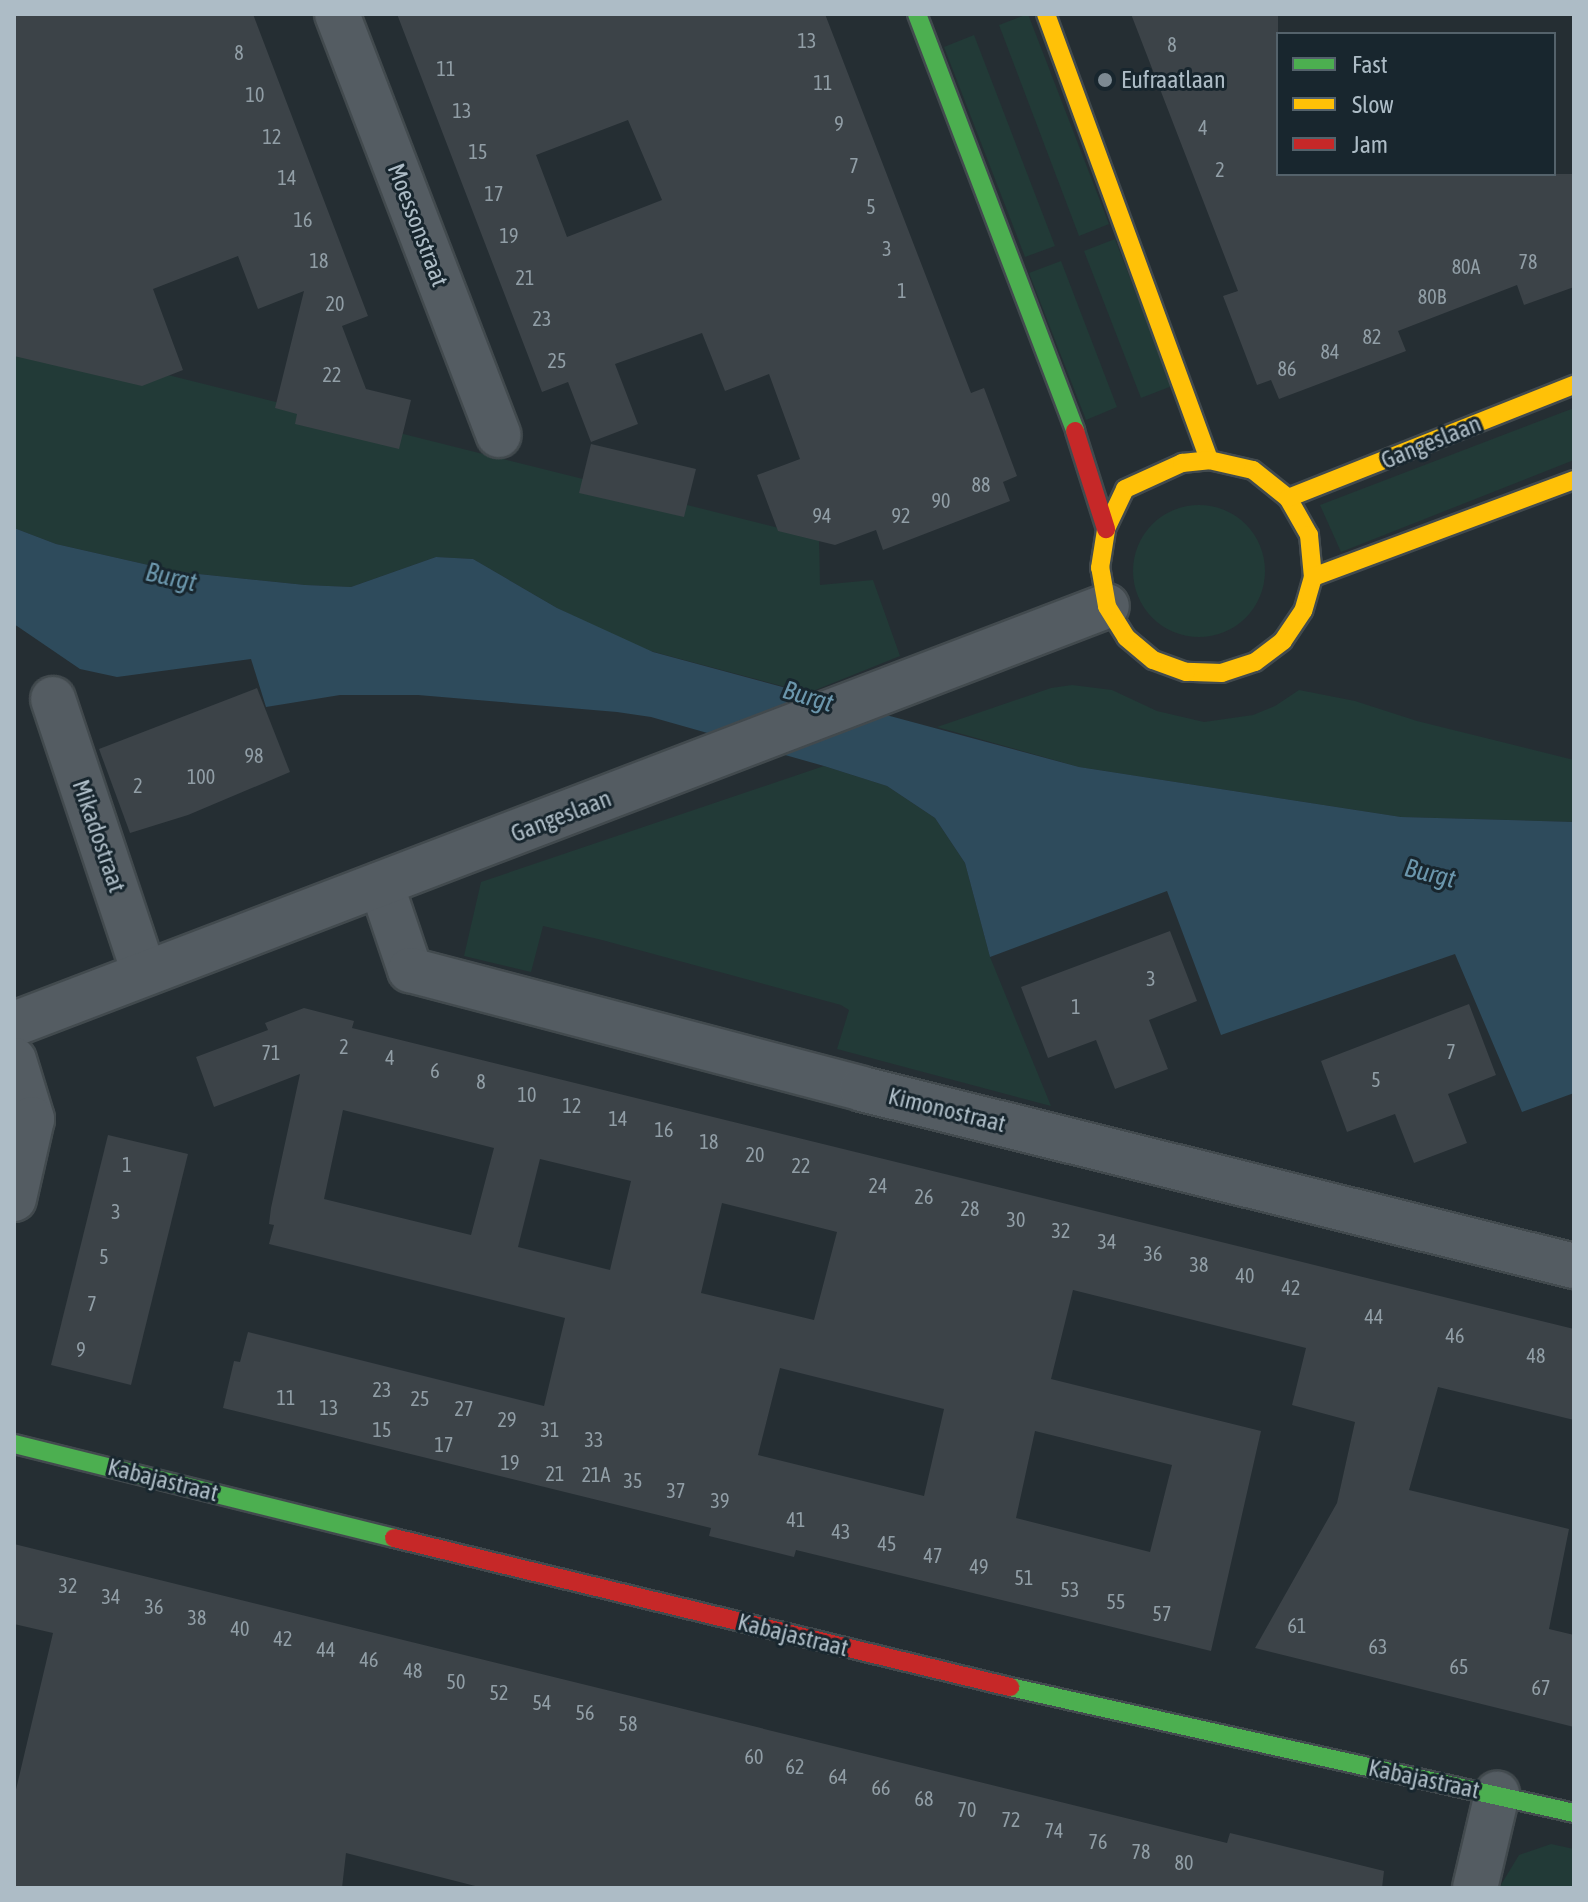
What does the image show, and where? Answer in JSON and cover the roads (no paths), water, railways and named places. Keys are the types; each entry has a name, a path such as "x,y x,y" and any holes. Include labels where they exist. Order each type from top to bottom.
{"street":[{"name":"Moessonstraat","path":"337,14 499,435"},
{"path":"917,14 1078,438 1106,529"},
{"path":"1046,14 1209,460"},
{"name":"Gangeslaan","path":"1288,498 1574,385"},
{"path":"1209,460 1253,470 1288,498 1309,535 1313,577 1303,611 1283,641 1255,662 1222,673 1186,672 1153,660 1126,637 1107,606 1100,568 1106,529 1125,489 1182,463 1209,460"},
{"path":"1313,577 1574,480"},
{"name":"Gangeslaan","path":"14,1024 1107,606"},
{"name":"Mikadostraat","path":"53,699 144,972"},
{"name":"Kimonostraat","path":"381,884 410,970 862,1089 1574,1266"},
{"path":"14,1060 32,1119 14,1199"},
{"name":"Kabajastraat","path":"14,1444 782,1634 1248,1743 1497,1794 1574,1813"},
{"path":"1475,1888 1497,1794"}],"water":[{"name":"Burgt","path":"14,528 56,544 179,572 305,585 351,587 436,557 473,559 557,608 653,652 1079,767 1401,817 1574,822 1574,1093 1522,1112 1455,954 1221,1035 1167,891 990,957 965,863 935,818 887,786 824,766 651,717 617,712 418,695 340,695 266,707 251,659 117,677 80,669 14,624"}],"place":[{"name":"Eufraatlaan","path":"1105,80"}]}
